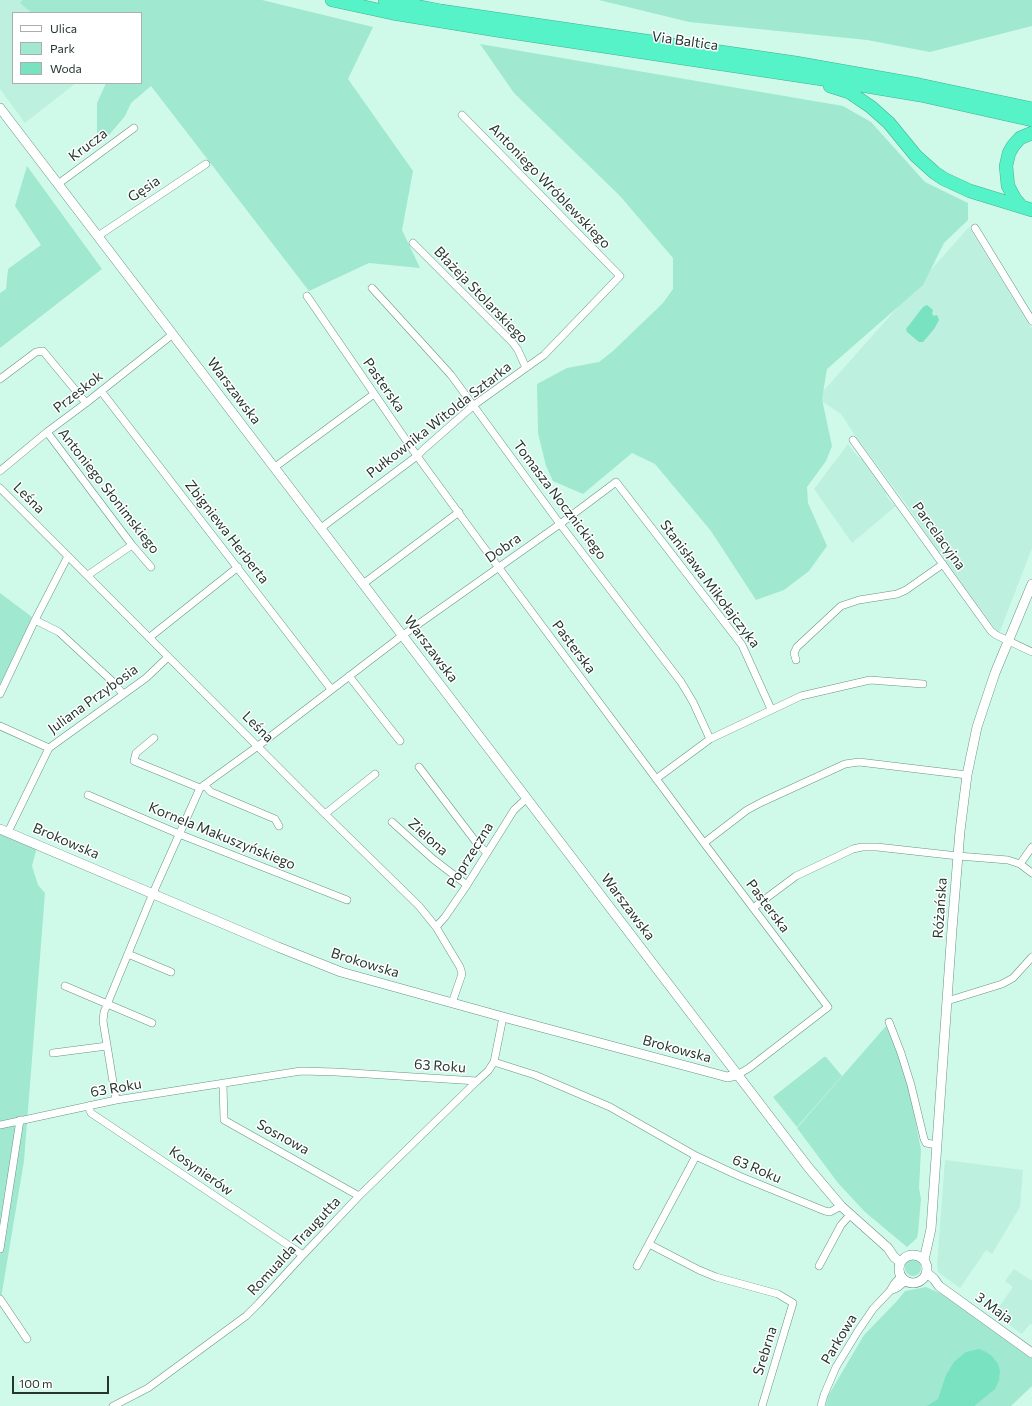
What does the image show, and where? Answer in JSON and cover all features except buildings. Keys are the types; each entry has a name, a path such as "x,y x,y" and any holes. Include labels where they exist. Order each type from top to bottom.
{"highway":[{"name":"Via Baltica","path":"332,0 418,17 496,30 800,75 912,94 1032,120"},
{"name":"Via Baltica","path":"385,0 456,13 804,64 941,89 1032,109"},
{"path":"800,75 844,91 863,100 889,123 916,156 944,179 970,191 1026,208"},
{"path":"1026,208 1015,199 1008,186 1006,166 1009,153 1013,146 1020,138 1032,133"}],"street":[{"name":"Warszawska","path":"0,108 403,634 808,1167 841,1206"},
{"name":"Antoniego Wróblewskiego","path":"462,115 620,276"},
{"name":"Krucza","path":"58,184 134,128"},
{"name":"Gęsia","path":"98,236 206,164"},
{"path":"975,228 1032,321"},
{"name":"Błażeja Stolarskiego","path":"413,243 513,343 518,350 526,368"},
{"name":"Pułkownika Witolda Sztarka","path":"321,528 417,456 474,405 544,355 620,276"},
{"name":"Tomasza Nocznickiego","path":"372,288 451,375 474,405 560,524 681,682 691,697 710,739"},
{"name":"Pasterska","path":"307,296 417,456 459,512 498,568 828,1007 749,1068 737,1074"},
{"name":"Przeskok","path":"0,471 47,432 101,392 173,334"},
{"path":"0,379 36,352 43,351 86,403"},
{"name":"Zbigniewa Herberta","path":"101,392 331,689"},
{"path":"274,467 374,394"},
{"name":"Antoniego Słonimskiego","path":"47,432 132,545 151,567"},
{"name":"Parcelacyjna","path":"853,440 991,631 1032,652"},
{"name":"Dobra","path":"202,787 258,746 403,634 560,524 616,482"},
{"name":"Stanisława Mikołajczyka","path":"616,482 742,644 771,709"},
{"name":"Leśna","path":"0,488 325,814 419,906 436,927 460,967 462,974 452,1003"},
{"path":"364,584 459,512"},
{"path":"88,575 132,545"},
{"path":"0,694 35,620 68,556"},
{"path":"796,660 794,653 797,647 841,606 859,600 897,594 906,590 943,564"},
{"path":"150,637 238,567"},
{"name":"Różańska","path":"921,1258 927,1245 931,1229 958,856 967,775 977,727 994,673 1032,584"},
{"path":"35,620 59,632 112,681 123,694"},
{"name":"Juliana Przybosia","path":"4,830 49,748 146,678 168,657"},
{"path":"349,676 400,741"},
{"path":"656,779 710,739 771,709 808,693 865,681 923,684"},
{"path":"0,726 49,748"},
{"path":"154,738 136,753 134,761 202,787 275,819 279,826"},
{"path":"704,843 747,810 845,764 859,762 967,775"},
{"path":"419,767 476,842 487,853"},
{"path":"325,814 375,774"},
{"path":"116,1100 103,1021 104,1012 179,834 202,787"},
{"name":"Kornela Makuszyńskiego","path":"88,795 179,834 347,900"},
{"name":"Poprzeczna","path":"436,927 446,917 514,810 527,798"},
{"name":"Zielona","path":"392,822 433,859 467,885"},
{"name":"Brokowska","path":"4,830 278,947 341,972 503,1018 727,1077 737,1074"},
{"path":"753,908 796,876 846,852 862,847 877,847 1008,860 1020,864 1032,873"},
{"path":"1020,864 1032,847"},
{"path":"128,954 171,972"},
{"path":"947,1001 992,988 1013,978 1032,957"},
{"path":"64,986 152,1024"},
{"path":"494,1062 503,1018"},
{"path":"889,1022 911,1085 924,1139 926,1143 937,1145"},
{"path":"53,1053 107,1046"},
{"name":"63 Roku","path":"0,1125 116,1100 301,1071 476,1081 488,1071 494,1062 535,1075 610,1107 696,1156 739,1176 825,1211 830,1212 841,1206"},
{"name":"Romualda Traugutta","path":"112,1406 148,1388 246,1316 360,1196 476,1081"},
{"name":"Sosnowa","path":"223,1084 224,1120 360,1196"},
{"name":"Kosynierów","path":"88,1106 91,1113 303,1255"},
{"path":"0,1249 20,1120"},
{"path":"637,1266 696,1156"},
{"path":"841,1206 888,1248 894,1257 903,1260"},
{"path":"819,1266 841,1225 850,1215"},
{"name":"Srebrna","path":"649,1244 699,1270 716,1277 778,1294 793,1303 762,1406"},
{"path":"911,1255 921,1258 926,1264 924,1276 914,1283 903,1278 899,1267 903,1260 911,1255"},
{"name":"3 Maja","path":"924,1276 930,1285 939,1286 1032,1353"},
{"name":"Parkowa","path":"821,1406 836,1367 858,1331 873,1309 903,1278"},
{"path":"0,1299 26,1339"}],"shaded area":[{"path":"0,0 77,0 85,12 12,12 12,84 75,84 25,123 0,89"},
{"path":"969,227 1032,329 1032,548 999,634 943,559 904,501 856,437 841,414 817,398"},
{"path":"848,444 857,456 863,460 887,494 886,496 896,506 852,543 814,489"},
{"path":"945,1160 1023,1170 1020,1207 992,1254 986,1250 960,1288 938,1272 937,1265"},
{"path":"1014,1269 1032,1281 1032,1325 1030,1324 1022,1334 994,1314 1013,1287 1005,1281"}],"green space":[{"path":"23,0 262,0 373,27 348,79 413,171 402,230 420,268 369,263 309,291 151,86 131,103 125,116 104,141 97,134 97,103 106,84 142,84 142,12 31,12 20,3"},
{"path":"599,0 1032,0 1032,26 930,52 867,40 689,22"},
{"path":"480,44 843,106 871,122 925,182 968,203 968,220 944,243 923,285 827,369 822,399 832,446 826,461 807,487 808,503 827,546 809,571 784,590 756,600 711,531 655,464 632,453 583,494 553,481 546,466 538,433 537,384 567,368 599,362 613,351 663,303 673,289 673,258 620,196 514,93"},
{"path":"27,166 102,269 0,348 0,293 6,289 8,269 41,245 15,206"},
{"path":"0,593 32,617 0,686"},
{"path":"0,830 37,847 32,866 38,885 45,893 24,1161 0,1304"},
{"path":"886,1026 900,1059 910,1093 921,1150 919,1188 921,1199 918,1233 917,1238 907,1247 865,1212 838,1183 797,1128"},
{"path":"824,1057 826,1057 842,1076 797,1127 773,1097"},
{"path":"913,1260 919,1262 921,1268 919,1274 913,1276 907,1274 905,1268 907,1262"},
{"path":"926,1287 942,1294 1032,1357 1032,1386 1011,1406 826,1406 828,1396 864,1335 905,1291"}],"water":[{"path":"927,305 933,310 932,314 934,316 937,315 939,320 934,329 923,342 919,342 907,332 906,329 923,307"},
{"path":"979,1349 992,1356 998,1364 1000,1371 999,1380 995,1389 974,1406 927,1406 938,1399 946,1375 954,1362 966,1352"}]}
